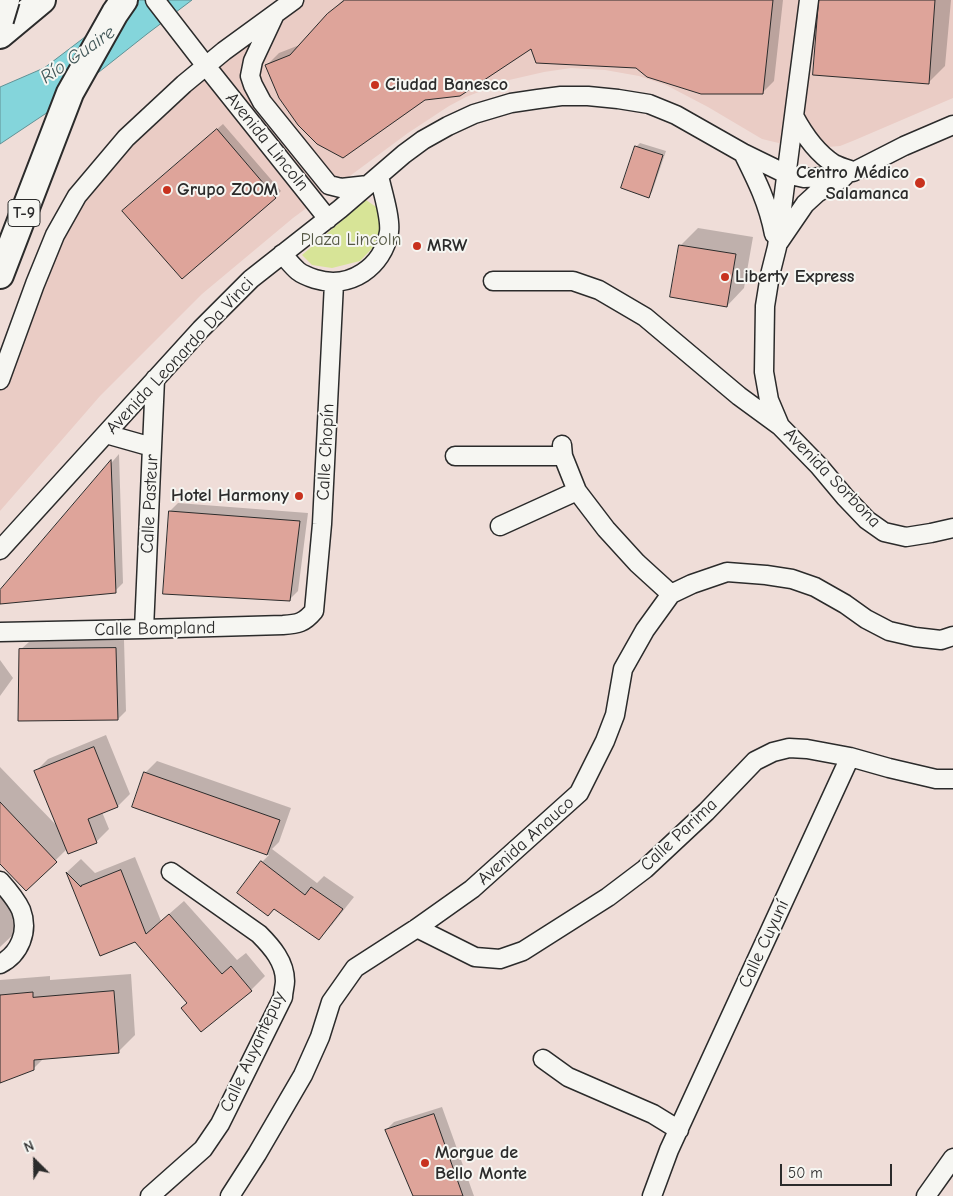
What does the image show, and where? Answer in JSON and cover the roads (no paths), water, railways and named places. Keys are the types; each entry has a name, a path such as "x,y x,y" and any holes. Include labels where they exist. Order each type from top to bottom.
{"highway":[{"path":"0,20 6,0"},
{"path":"0,12 16,0"},
{"path":"0,35 42,0"},
{"name":"T-9","path":"0,275 70,93 124,0"}],"street":[{"name":"Avenida Lincoln","path":"155,0 328,219"},
{"path":"0,380 35,284 55,236 77,196 126,138 224,51 294,0"},
{"name":"Avenida Sorbona","path":"809,0 776,247 765,306 764,372 769,400 780,426 820,466 867,520 884,532 906,537 931,534 953,528"},
{"path":"275,14 255,53 251,68 250,76 262,102 329,185 341,188 373,180 389,219 387,240 380,256 368,270 357,276 334,282 319,280 298,271 282,254"},
{"name":"Avenida Leonardo Da Vinci","path":"0,550 155,379 221,308 251,279 328,219 404,154 423,140 474,114 511,104 561,96 588,96 648,104 676,115 742,153 786,174 804,178 853,172"},
{"path":"794,116 817,148 826,157 835,164 853,172"},
{"path":"776,247 804,204 817,193 904,146 953,125"},
{"path":"742,153 759,183 772,224 776,247"},
{"path":"493,281 573,281 599,290 646,317 739,396 780,426"},
{"name":"Calle Chopín","path":"308,619 314,611 322,524 334,282"},
{"name":"Calle Pasteur","path":"144,629 155,379"},
{"path":"106,434 152,447"},
{"path":"455,456 562,450 577,491 606,529 637,563 671,594"},
{"path":"500,526 577,491"},
{"path":"0,540 21,526"},
{"name":"Avenida Anauco","path":"230,1196 303,1075 320,1037 331,1002 355,968 417,928 472,889 579,793 605,741 615,715 624,669 645,630 671,594 692,584 727,572 766,575 792,579 814,587 889,631 941,640 953,636"},
{"name":"Calle Bompland","path":"0,632 297,624 308,619"},
{"name":"Calle Parima","path":"417,928 475,957 500,959 523,951 608,897 645,869 706,812 755,761 773,752 789,748 807,749 850,757 936,779 953,779"},
{"name":"Calle Cuyuní","path":"652,1196 678,1130 850,757"},
{"name":"Calle Auyantepuy","path":"150,1196 203,1149 220,1124 283,997 285,980 281,962 271,945 259,934 171,872"},
{"path":"0,881 17,902 24,926 22,941 18,948 12,956 0,964"},
{"path":"543,1059 568,1077 652,1114 678,1130"},
{"path":"926,1196 953,1158"}],"water":[{"name":"Río Guaire","path":"134,0 192,0 51,110 0,144 0,87 44,68"}],"place":[{"name":"Ciudad Banesco","path":"375,85"},
{"name":"Centro Médico Salamanca","path":"920,183"},
{"name":"Grupo ZOOM","path":"167,190"},
{"name":"MRW","path":"417,246"},
{"name":"Liberty Express","path":"725,277"},
{"name":"Hotel Harmony","path":"299,496"},
{"name":"Morgue de Bello Monte","path":"425,1163"}],"park label":[{"name":"Plaza Lincoln","path":"351,240"}]}
